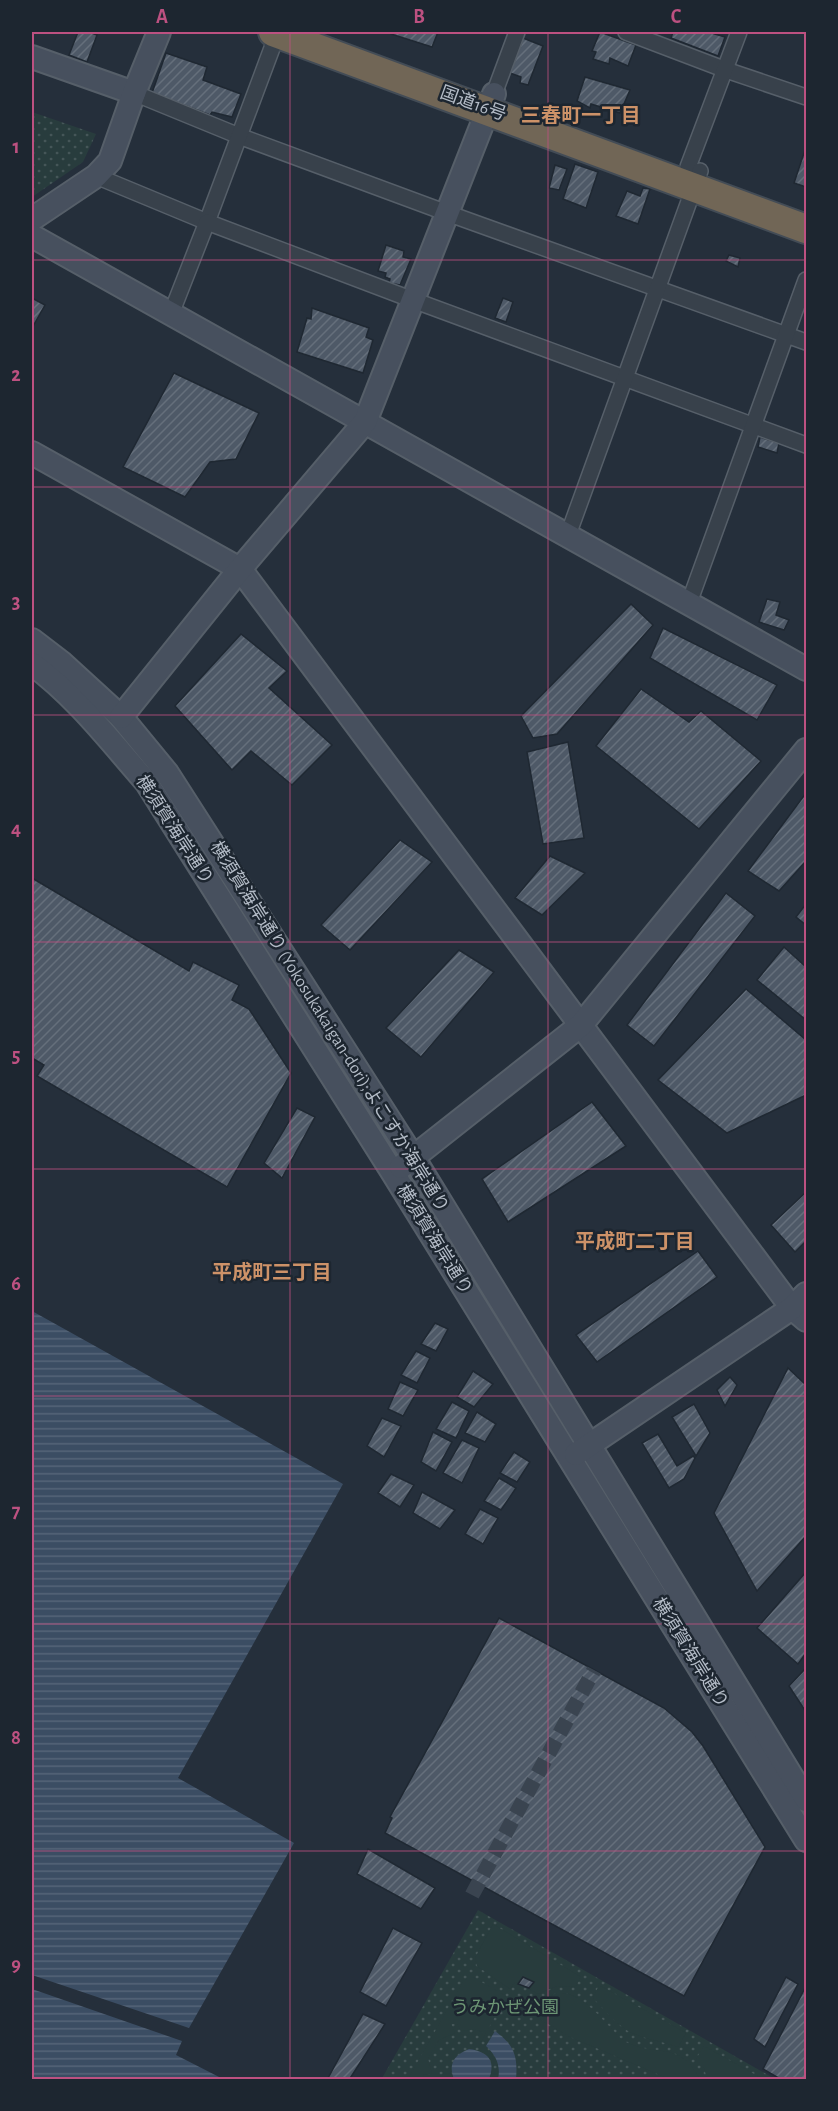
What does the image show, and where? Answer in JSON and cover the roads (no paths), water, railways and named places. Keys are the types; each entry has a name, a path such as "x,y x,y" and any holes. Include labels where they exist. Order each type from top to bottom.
{"highway":[{"name":"国道16号","path":"276,32 490,102 694,175 807,211"},
{"name":"国道16号","path":"329,32 490,102"},
{"name":"国道16号","path":"694,175 807,228"}],"street":[{"path":"32,219 96,176 110,160 159,32"},
{"path":"171,314 276,32"},
{"path":"121,717 240,569 365,422 517,32"},
{"path":"626,32 726,70 807,97"},
{"path":"568,535 657,290 739,32"},
{"path":"32,57 134,93 239,136 447,213 807,342"},
{"path":"96,176 207,222 413,300 807,444"},
{"path":"32,236 807,669"},
{"path":"688,603 807,280"},
{"path":"32,453 240,569 581,1025 802,1307 588,1445 569,1460"},
{"name":"横須賀海岸通り (Yokosukakaigan-dori);よこすか海岸通り","path":"32,640 62,663 121,717 167,773 413,1157 807,1800"},
{"name":"横須賀海岸通り","path":"32,664 47,675 101,730 147,783 393,1173 569,1460 807,1840"},
{"path":"393,1173 581,1025 807,750"}],"water":[{"path":"32,1311 343,1484 178,1778 294,1843 189,2028 32,1975"},
{"path":"32,1989 182,2041 176,2055 223,2079 32,2079"},
{"path":"495,2031 511,2046 515,2057 516,2079 498,2079 497,2061 486,2046"},
{"path":"469,2049 481,2052 489,2058 491,2072 489,2079 454,2079 452,2064 459,2054"}],"tunnel":[{"path":"472,1895 594,1670"}],"district":[{"name":"三春町一丁目","path":"581,116"},
{"name":"平成町二丁目","path":"635,1242"},
{"name":"平成町三丁目","path":"272,1273"}],"park label":[{"name":"うみかぜ公園","path":"505,2008"}]}
